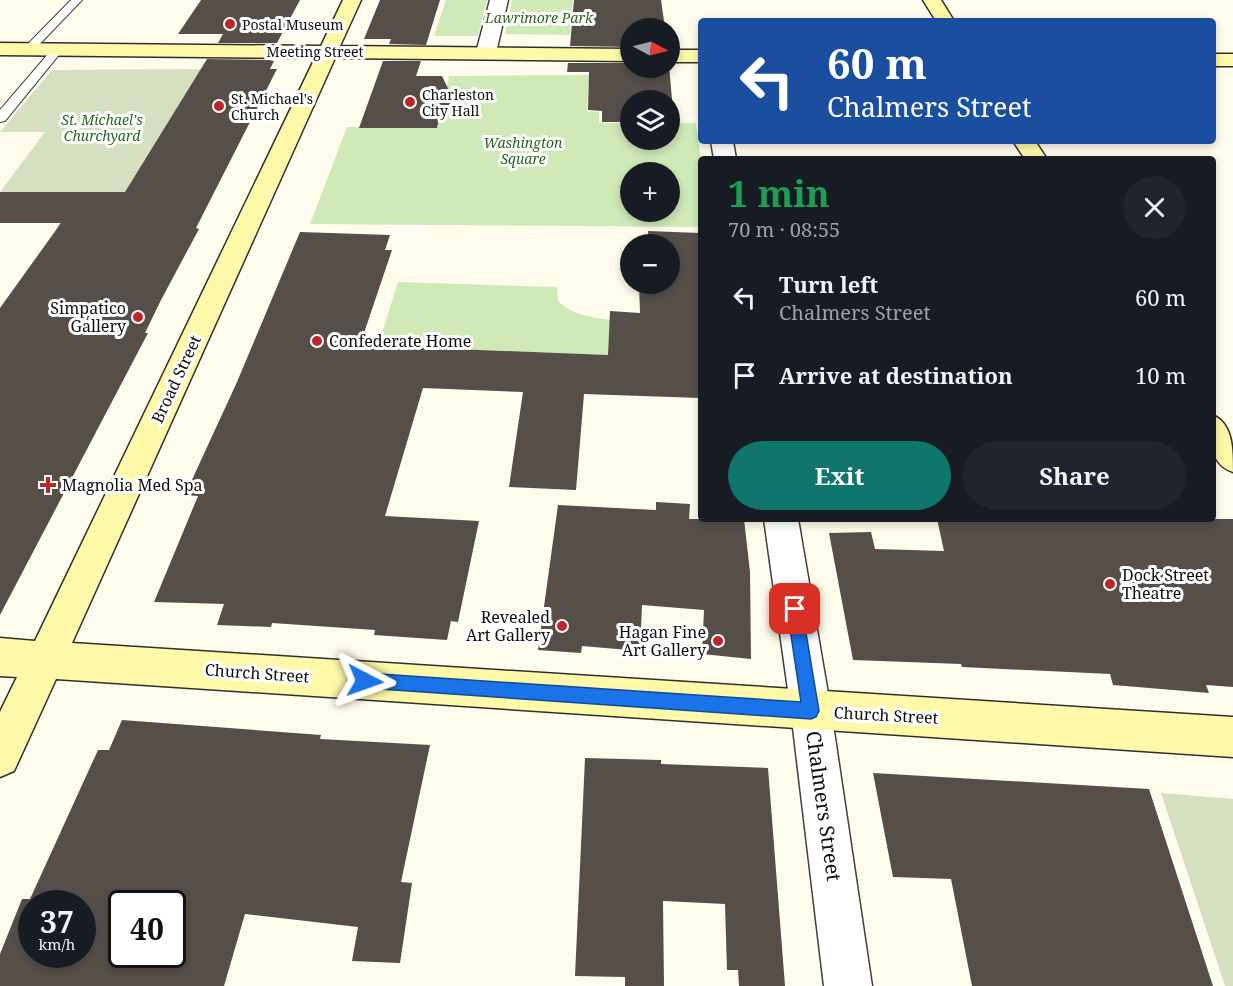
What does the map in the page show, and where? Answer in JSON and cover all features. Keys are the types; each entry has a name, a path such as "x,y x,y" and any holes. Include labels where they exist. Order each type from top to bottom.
{"street":[{"name":"Broad Street","path":"0,757 352,0"},
{"path":"486,53 498,0"},
{"path":"932,0 943,18"},
{"name":"Meeting Street","path":"0,49 620,55"},
{"path":"680,56 698,56"},
{"path":"1216,60 1233,60"},
{"path":"1216,433 1233,459"},
{"name":"Chalmers Street","path":"781,522 811,711 848,986"},
{"name":"Church Street","path":"0,657 1233,737"}],"lane":[{"path":"29,49 77,0"},
{"path":"0,118 58,50"}],"green space":[{"path":"446,0 487,0 478,36 434,36"},
{"name":"Lawrimore Park","path":"512,0 573,0 570,35 505,34"},
{"name":"St. Michael's Churchyard","path":"202,69 114,227 57,227 80,193 0,192 45,132 0,132 52,70"},
{"name":"Washington Square","path":"589,75 587,111 599,112 599,123 620,123 620,150 680,150 680,123 696,123 701,156 698,156 698,227 310,224 347,127 437,128 449,76"},
{"path":"398,282 557,287 558,301 563,306 582,315 610,320 608,355 378,346"},
{"path":"1161,793 1233,799 1233,986 1225,986"}],"building":[{"path":"201,0 300,0 277,43 218,43 223,34 178,34"},
{"path":"380,0 440,0 426,45 389,44 391,39 364,39"},
{"path":"574,0 661,0 664,18 620,18 620,47 570,46"},
{"path":"207,59 269,60 274,61 270,69 277,69 145,333 148,333 0,615 0,308 61,223 0,223 0,192 125,192"},
{"name":"Charleston City Hall","path":"383,61 421,61 416,76 442,76 454,101 441,111 437,128 359,128"},
{"path":"568,63 620,63 620,78 670,78 671,90 620,90 620,122 602,122 602,111 588,110 589,72 567,72"},
{"path":"648,231 698,233 698,398 584,394 576,490 509,487 523,392 423,388 385,516 479,521 458,622 451,621 447,640 374,635 375,630 272,623 271,627 217,625 224,604 154,602 198,496 185,495 237,382 300,232 390,235 385,250 392,250 363,336 380,337 378,346 608,355 610,311 640,313 639,294 680,294 680,234 648,234"},
{"path":"656,502 690,504 689,519 698,519 698,522 744,522 750,572 751,659 702,654 704,610 642,605 640,651 582,646 581,653 538,650 558,505 656,510"},
{"name":"Dock Street Theatre","path":"1216,519 1233,519 1233,687 1206,685 1209,693 1113,685 1110,674 962,667 961,664 853,660 829,533 871,532 875,549 944,551 938,522 1216,522"},
{"path":"122,720 321,735 320,739 430,745 401,882 412,883 400,963 352,961 358,927 245,914 224,986 0,986 0,954 18,909 18,968 96,968 96,890 34,890 98,750 109,750"},
{"path":"585,758 661,760 661,764 768,768 785,986 739,986 738,970 727,970 725,904 663,901 664,986 625,986 625,977 575,976"},
{"path":"873,773 1149,789 1213,986 972,986 951,879 893,877"}],"place":[{"name":"Postal Museum","path":"230,24"},
{"name":"Charleston City Hall","path":"410,102"},
{"name":"St. Michael's Church","path":"219,106"},
{"name":"Simpatico Gallery","path":"138,317"},
{"name":"Confederate Home","path":"317,341"},
{"name":"Magnolia Med Spa","path":"48,485"},
{"name":"Dock Street Theatre","path":"1110,584"},
{"name":"Revealed Art Gallery","path":"562,626"},
{"name":"Hagan Fine Art Gallery","path":"718,641"}],"route":[{"path":"365,681 811,711 795,609"}]}
